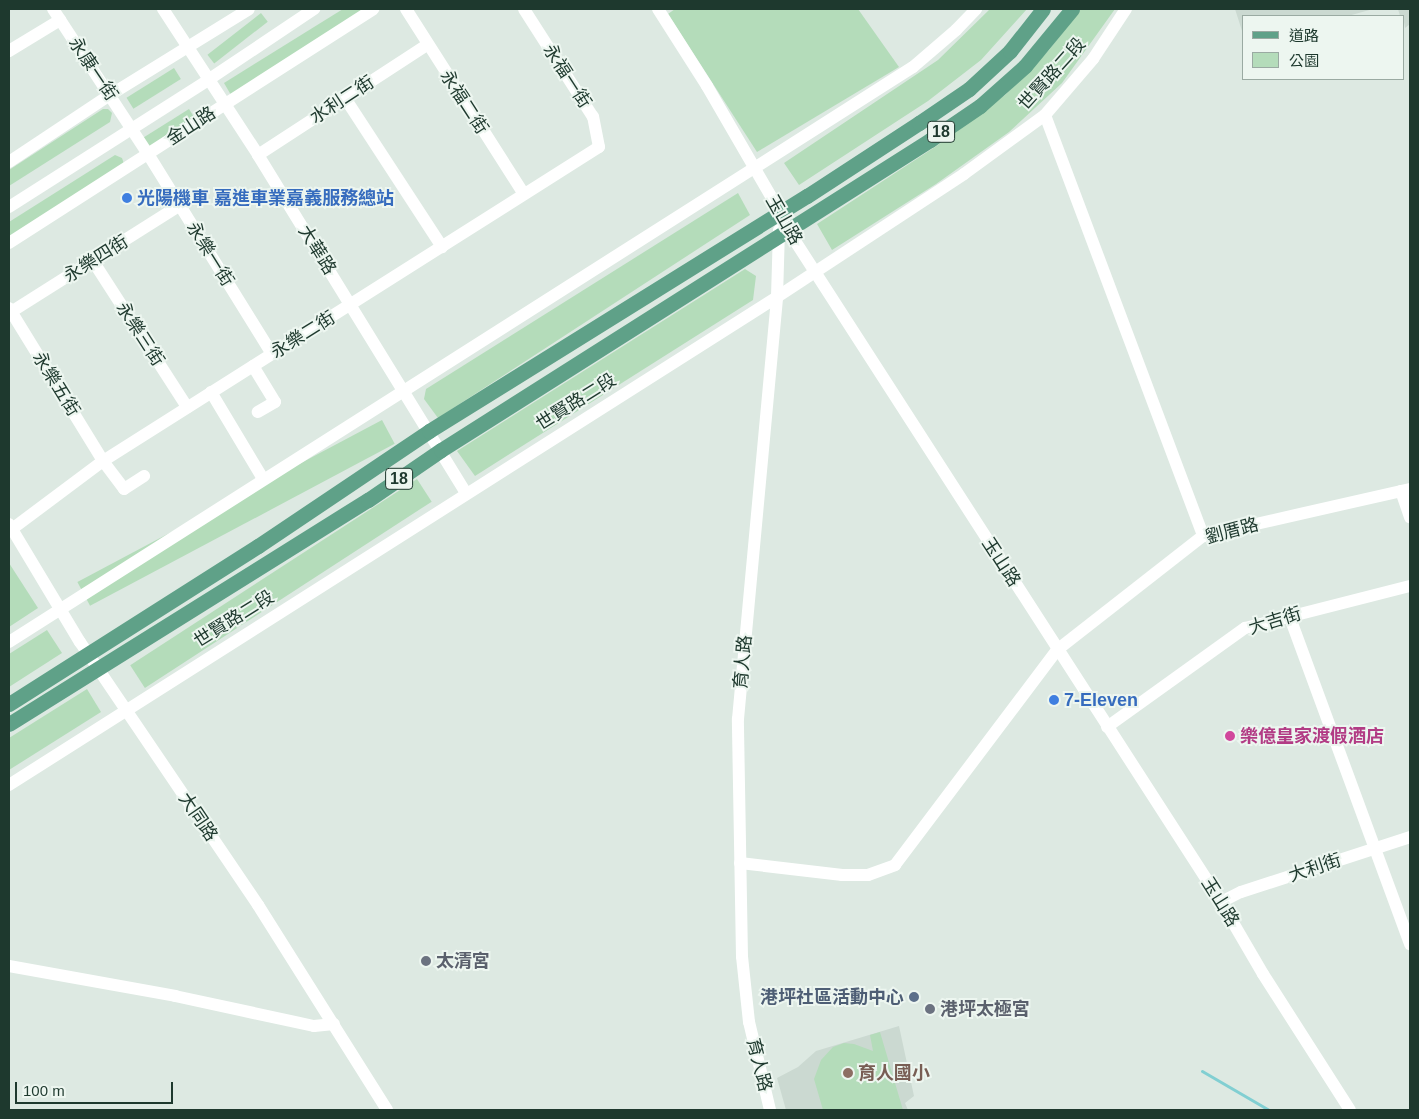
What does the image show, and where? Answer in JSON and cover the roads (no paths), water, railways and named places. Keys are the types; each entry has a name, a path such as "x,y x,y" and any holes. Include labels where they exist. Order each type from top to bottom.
{"main road":[{"name":"18","path":"9,704 258,546 429,431 780,212 969,89 1010,51 1043,9"},
{"name":"世賢路二段","path":"9,724 360,505 441,450 783,234 980,106 1026,66 1072,9"}],"street":[{"name":"永康一街","path":"53,9 132,129"},
{"name":"大華路","path":"163,9 258,155 466,492"},
{"path":"9,162 110,95 249,9"},
{"name":"金山路","path":"9,207 208,80 294,14 314,9"},
{"name":"金山路","path":"9,243 372,9"},
{"name":"永福二街","path":"406,9 524,194"},
{"name":"永福一街","path":"524,9 593,117 599,148"},
{"name":"玉山路","path":"658,9 707,86 780,212"},
{"path":"9,642 914,67 956,30 976,9"},
{"name":"世賢路二段","path":"9,784 466,492 777,297 964,174 1045,115 1093,59 1126,9"},
{"path":"9,51 60,20"},
{"name":"水利二街","path":"258,155 428,45"},
{"path":"345,98 442,247"},
{"path":"1045,115 1202,536"},
{"name":"永樂一街","path":"132,129 272,354"},
{"name":"永樂二街","path":"10,526 103,461 599,148"},
{"name":"永樂四街","path":"10,310 180,205"},
{"name":"育人路","path":"770,1110 749,1022 742,957 738,719 783,234 780,212"},
{"name":"玉山路","path":"783,234 815,272 1107,728 1221,902 1263,974 1350,1110"},
{"name":"永樂三街","path":"92,261 187,408"},
{"name":"永樂五街","path":"10,310 103,461 124,489 144,476"},
{"path":"253,366 275,402 258,412"},
{"path":"212,392 264,480"},
{"path":"1406,490 1410,518"},
{"name":"劉厝路","path":"740,863 842,875 868,875 895,865 1057,650 1202,536 1406,490"},
{"name":"大同路","path":"10,526 88,653 258,905 387,1110"},
{"name":"大吉街","path":"1107,728 1245,628 1289,615 1410,586"},
{"path":"1289,615 1410,944"},
{"name":"大利街","path":"1221,902 1241,892 1410,837"},
{"path":"9,966 175,996 314,1026 334,1024"}],"waterway":[{"path":"1202,1071 1269,1110"}],"place":[{"name":"光陽機車 嘉進車業嘉義服務總站","path":"127,198"},
{"name":"7-Eleven","path":"1054,700"},
{"name":"樂億皇家渡假酒店","path":"1230,736"},
{"name":"太清宮","path":"426,961"},
{"name":"港坪社區活動中心","path":"914,997"},
{"name":"港坪太極宮","path":"930,1009"},
{"name":"育人國小","path":"848,1073"}]}
